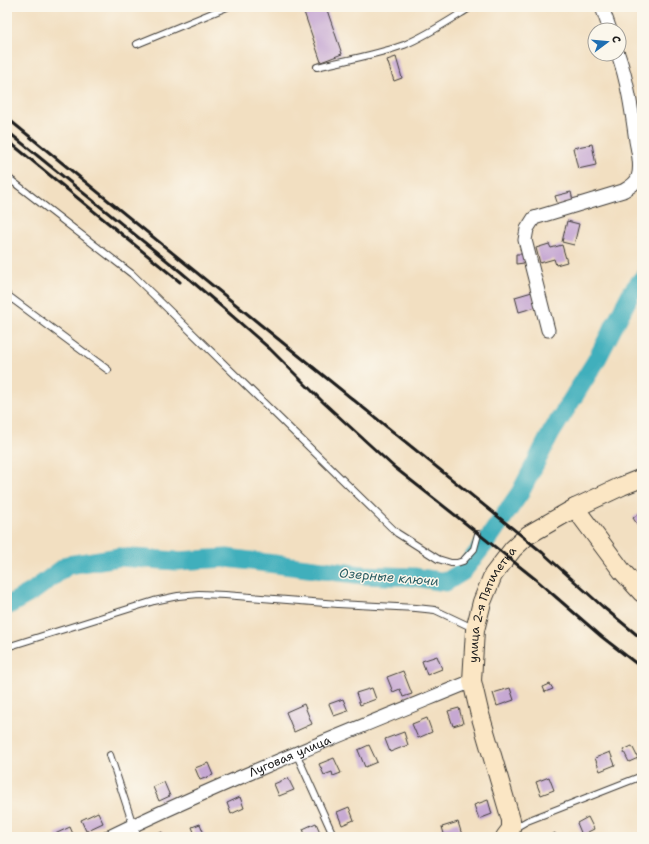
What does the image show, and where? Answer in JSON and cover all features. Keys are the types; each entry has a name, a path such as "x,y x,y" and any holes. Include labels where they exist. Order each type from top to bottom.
{"main road":[{"path":"642,478 575,508 622,571 642,593"},
{"name":"улица 2-я Пятилетка","path":"508,833 511,820 479,711 472,681 475,630 482,602 494,575 513,549 528,535 575,508"}],"street":[{"path":"602,7 607,22"},
{"path":"548,330 525,240 527,229 534,218 623,191 632,185 638,178 640,167 632,110 622,62"},
{"name":"Луговая улица","path":"109,837 135,831 296,753 472,681"}],"lane":[{"path":"137,44 227,7"},
{"path":"317,67 375,54 406,44 472,7"},
{"path":"7,177 132,274 398,533 438,559 451,563 463,561 474,549 478,534"},
{"path":"7,295 108,370"},
{"path":"7,647 154,601 178,596 199,594 435,610 475,630"},
{"path":"296,753 334,837"},
{"path":"110,755 135,831"},
{"path":"508,833 527,821 642,776"}],"building":[{"path":"130,7 139,7 133,11"},
{"path":"320,7 326,7 342,54 321,62 304,12"},
{"path":"396,57 402,78 394,81 387,60"},
{"path":"592,144 596,165 578,169 573,148"},
{"path":"571,192 573,201 558,205 555,196"},
{"path":"567,221 579,224 574,245 562,242"},
{"path":"549,244 551,248 562,245 567,262 556,265 554,259 540,263 536,248"},
{"path":"516,254 524,254 524,263 516,264"},
{"path":"532,292 536,307 519,312 515,297"},
{"path":"641,512 642,525 639,527 633,518"},
{"path":"437,656 442,669 427,675 422,661"},
{"path":"403,671 412,694 403,697 400,689 393,692 387,677"},
{"path":"550,684 553,689 545,692 543,687"},
{"path":"372,688 376,699 360,705 356,693"},
{"path":"510,688 514,700 497,706 493,693"},
{"path":"343,699 348,711 334,716 329,704"},
{"path":"304,704 312,724 294,732 286,712"},
{"path":"459,708 463,723 453,726 448,711"},
{"path":"427,718 432,732 418,738 412,724"},
{"path":"404,732 408,745 390,752 385,739"},
{"path":"369,745 377,762 365,767 358,750"},
{"path":"632,746 638,758 629,762 623,750"},
{"path":"610,752 615,765 600,771 595,758"},
{"path":"334,758 341,773 333,776 332,772 324,775 319,764"},
{"path":"208,763 213,775 200,780 195,768"},
{"path":"549,777 554,790 541,795 536,782"},
{"path":"288,778 294,790 279,796 274,784"},
{"path":"164,782 170,796 159,801 153,787"},
{"path":"240,797 244,808 231,814 227,803"},
{"path":"488,800 492,814 479,819 474,805"},
{"path":"349,807 354,820 342,825 337,812"},
{"path":"98,812 103,823 86,831 81,820"},
{"path":"588,817 594,829 582,835 577,823"},
{"path":"458,822 462,835 456,837 445,837 442,827"},
{"path":"316,823 322,837 306,837 303,829"},
{"path":"200,824 205,836 196,837 192,827"},
{"path":"70,827 73,834 68,837 57,837 55,834"},
{"path":"162,832 164,837 151,837"},
{"path":"555,833 557,837 547,837"}],"waterway":[{"name":"Озерные ключи","path":"7,606 33,591 68,565 119,557 177,561 227,558 363,575 414,577 446,582 462,572 486,542 520,493 551,433 596,361 631,293 642,279"}],"railway":[{"path":"7,118 543,553 603,607 642,639"},
{"path":"7,131 222,307 270,349 324,403 394,467 534,578 602,637 642,668"},
{"path":"7,140 180,282"}]}
